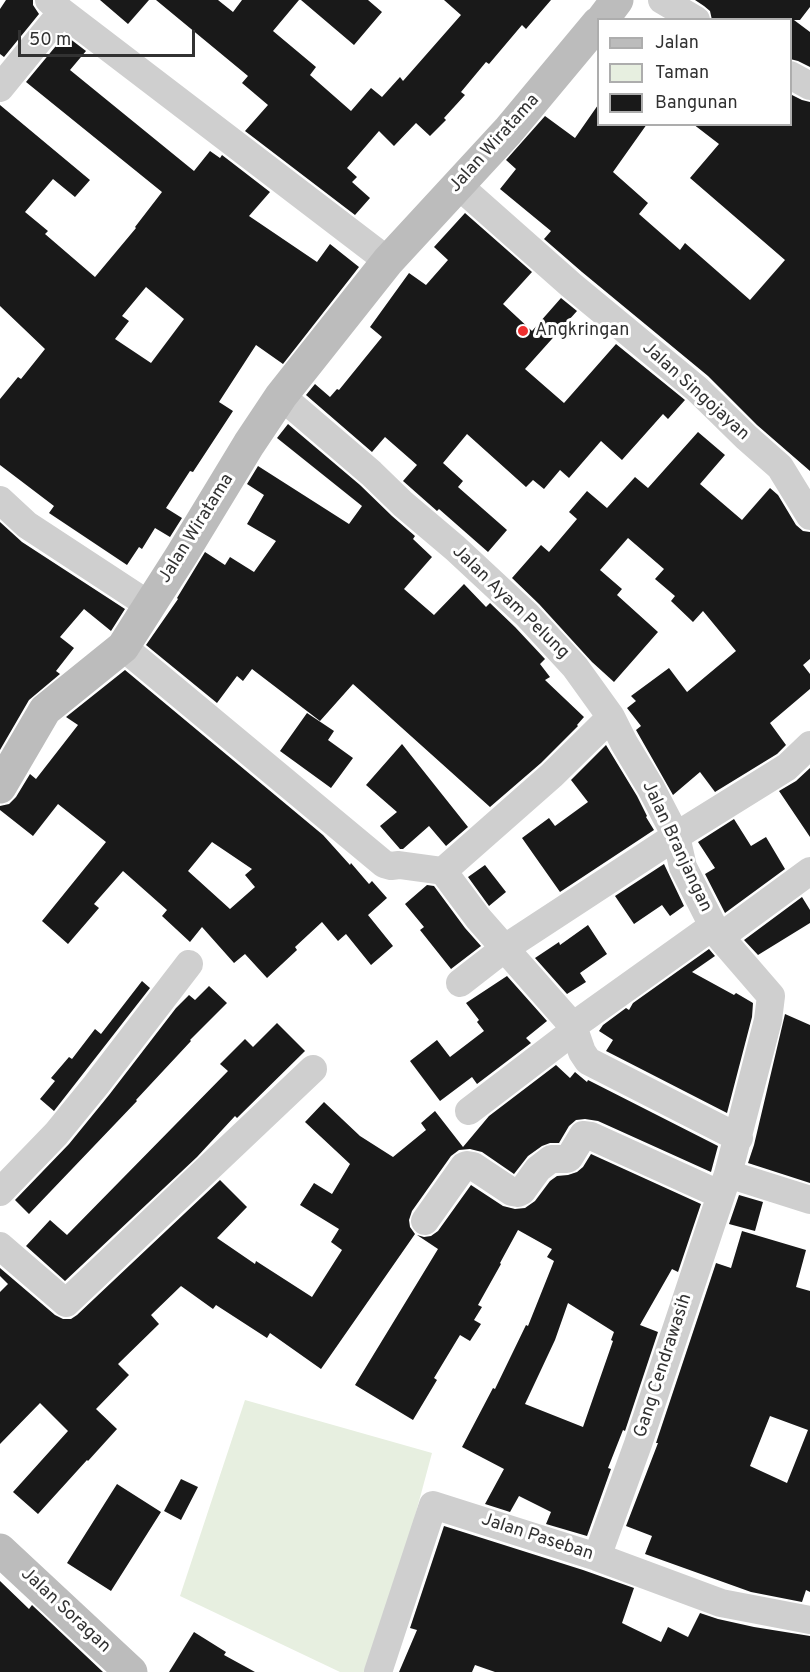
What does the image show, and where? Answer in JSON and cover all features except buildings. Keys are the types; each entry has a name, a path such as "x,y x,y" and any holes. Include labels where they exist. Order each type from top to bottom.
{"street":[{"path":"604,18 617,0"},
{"path":"663,0 693,18"},
{"path":"0,88 56,6 388,261"},
{"name":"Jalan Wiratama","path":"0,787 45,710 123,647 281,396 388,261 515,123 597,24"},
{"path":"792,76 810,86"},
{"name":"Jalan Singojayan","path":"458,185 571,285 696,390 780,467 810,516"},
{"name":"Jalan Ayam Pelung","path":"281,396 371,473 527,615 575,667 611,717"},
{"path":"0,500 27,525 149,605"},
{"path":"123,647 384,864 443,871 478,918 574,1028 582,1052 588,1060 738,1138"},
{"path":"443,871 552,775 611,717"},
{"name":"Jalan Branjangan","path":"611,717 676,836 683,867 717,932 771,996 768,1020 725,1184"},
{"path":"460,983 505,948 676,836 787,767 805,760"},
{"path":"469,1111 574,1028 810,871"},
{"path":"0,1192 56,1134 189,964"},
{"path":"0,1246 66,1303 313,1069"},
{"path":"425,1221 464,1166 474,1166 512,1192 518,1193 522,1191 538,1168 551,1159 567,1160 583,1135 725,1184 810,1200"},
{"name":"Gang Cendrawasih","path":"597,1557 638,1444 725,1184"},
{"name":"Jalan Paseban","path":"378,1672 433,1505 597,1557 721,1603 810,1620"},
{"name":"Jalan Soragan","path":"0,1550 131,1672"}],"green space":[{"path":"245,1400 432,1453 373,1672 340,1672 180,1596"}],"place":[{"name":"Angkringan","path":"523,331"}]}
